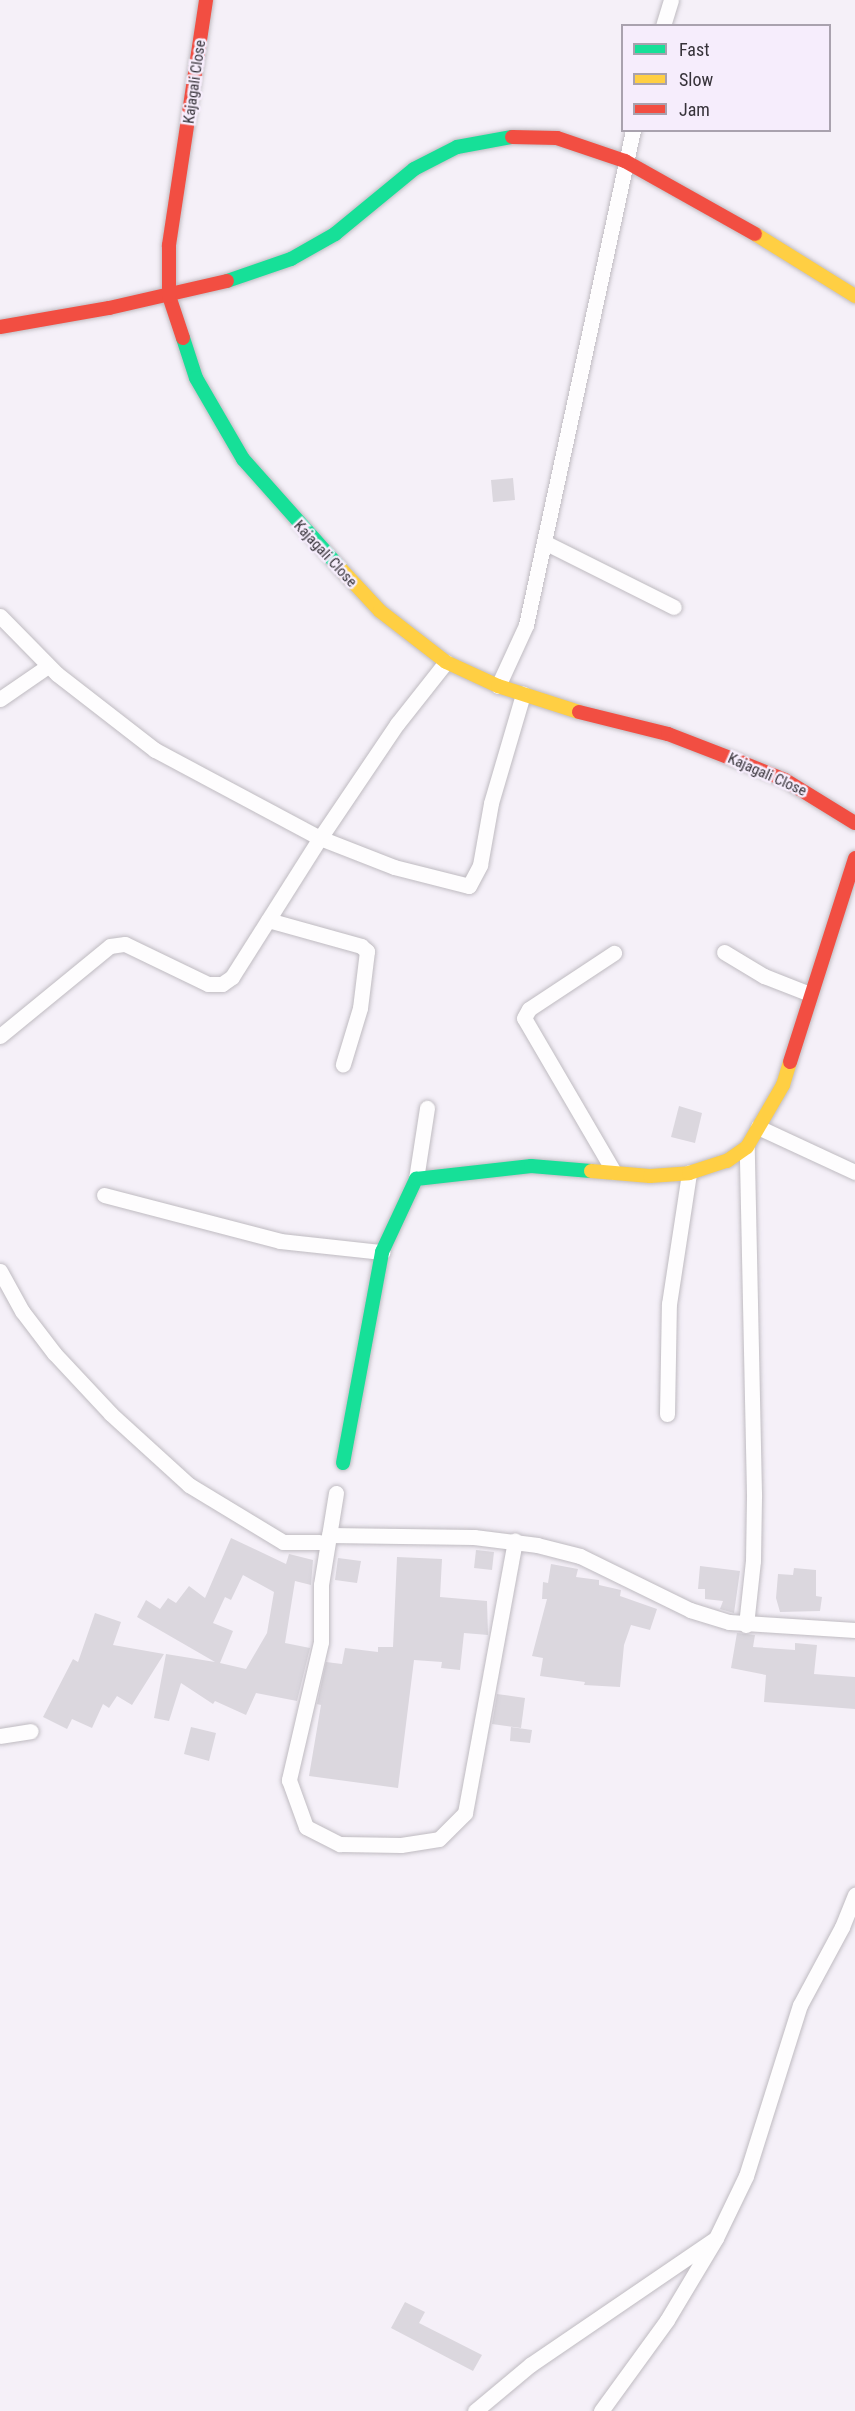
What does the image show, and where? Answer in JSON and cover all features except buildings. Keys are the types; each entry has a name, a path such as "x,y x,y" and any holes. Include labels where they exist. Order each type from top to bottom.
{"street":[{"name":"Kajagali Close","path":"206,0 169,245 169,296 196,378 243,459 280,506 372,603 446,662 498,686 668,734 785,780 855,823"},
{"path":"664,24 671,0"},
{"path":"498,686 526,625 632,132"},
{"path":"0,327 169,296 251,275 291,259 335,234 414,169 457,147 525,134 557,138 625,161 782,249 855,296"},
{"path":"544,542 674,607"},
{"path":"0,616 48,666 155,750 320,838 394,867 469,886 480,865 491,803 523,694"},
{"path":"0,1036 110,946 124,944 208,984 222,984 232,977 320,838 397,724 446,662"},
{"path":"0,699 48,666"},
{"path":"416,1179 531,1166 650,1176 689,1173 727,1161 747,1147 783,1085 855,858"},
{"path":"268,920 362,946 367,951 360,1008 343,1065"},
{"path":"724,952 764,976 810,994"},
{"path":"614,953 529,1009 524,1018 614,1172"},
{"path":"343,1463 382,1252 416,1179 427,1108"},
{"path":"758,1127 855,1172"},
{"path":"746,1625 753,1561 754,1494 747,1147"},
{"path":"667,1414 669,1304 689,1173"},
{"path":"104,1195 280,1241 382,1252"},
{"path":"0,1271 22,1311 54,1353 111,1414 189,1485 283,1542 324,1539 515,1541 580,1556 690,1610 746,1625 855,1630"},
{"path":"336,1493 324,1539 321,1642 289,1780 306,1827 340,1844 401,1845 439,1839 465,1813 515,1541"},
{"path":"0,1736 31,1731"},
{"path":"601,2411 667,2320 716,2238 746,2176 800,2005 833,1945 855,1894"},
{"path":"475,2411 530,2365 716,2238"}],"traffic: fast":[{"path":"227,281 291,259 335,234 414,169 457,147 512,137"},
{"path":"183,338 196,378 243,459 341,569"},
{"path":"343,1463 382,1252 416,1179 531,1166 591,1171"}],"traffic: slow":[{"path":"755,234 855,296"},
{"path":"341,569 380,611 446,662 498,686 579,712"},
{"path":"591,1171 650,1176 689,1173 727,1161 747,1147 783,1085 790,1062"}],"traffic: jam":[{"path":"183,338 169,296 169,245 206,0"},
{"path":"512,137 557,138 625,161 755,234"},
{"path":"0,327 109,308 227,281"},
{"path":"579,712 668,734 738,761 785,780 855,823"},
{"path":"790,1062 855,858"}]}
